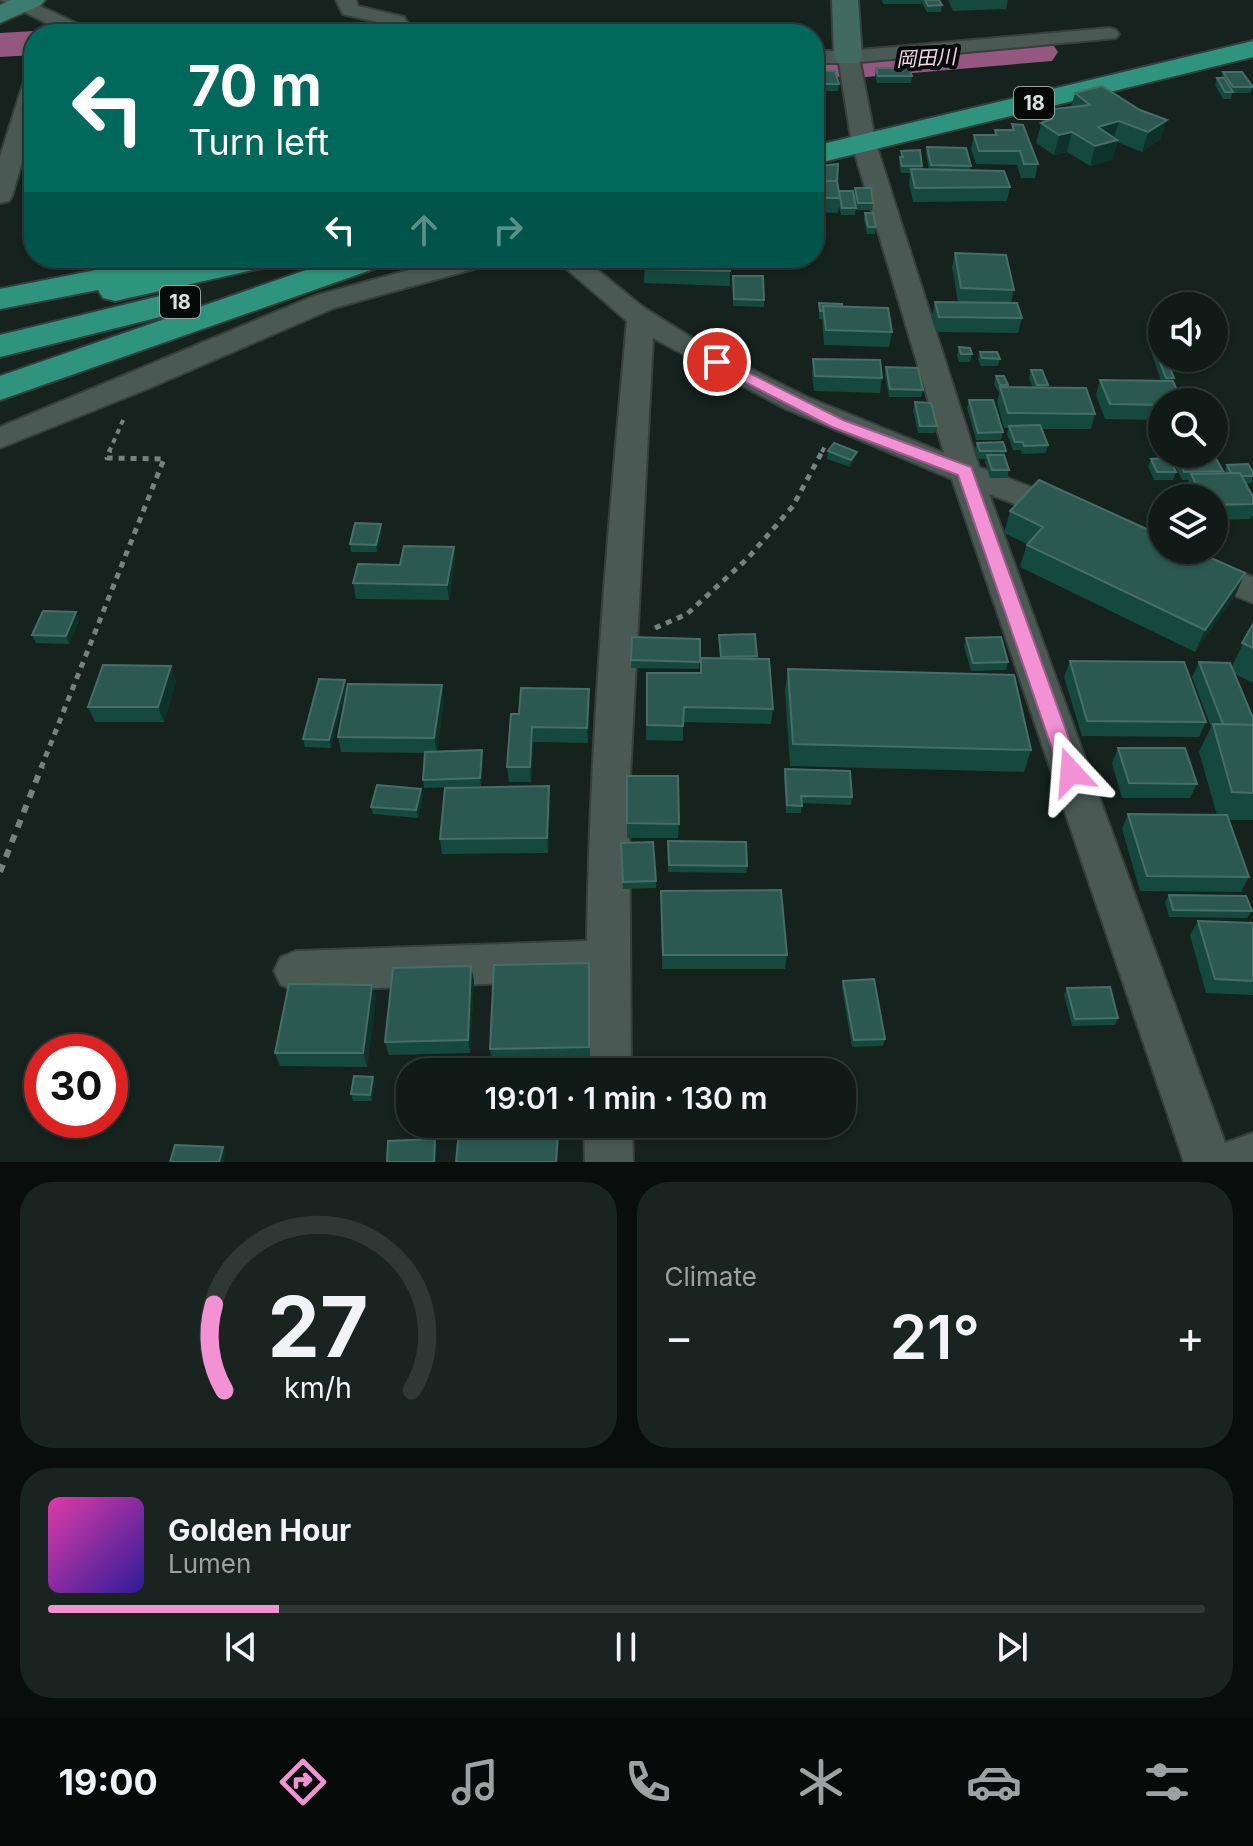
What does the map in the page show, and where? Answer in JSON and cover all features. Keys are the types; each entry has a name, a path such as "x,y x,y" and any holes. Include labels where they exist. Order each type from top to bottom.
{"highway":[{"name":"18","path":"824,150 861,130 1253,26"},
{"name":"18","path":"829,124 861,130 1253,49"},
{"path":"0,299 160,268"},
{"name":"18","path":"0,317 218,268"},
{"name":"18","path":"0,346 319,268"},
{"path":"0,389 345,268"}],"street":[{"path":"346,0 350,10 397,21 399,24"},
{"path":"845,0 849,66 861,130 965,471 1208,1162"},
{"path":"16,5 61,24"},
{"path":"824,70 1109,34"},
{"path":"824,60 849,66"},
{"path":"0,196 24,117"},
{"path":"0,438 324,302 446,268"},
{"path":"579,268 641,318 782,397 837,423 965,471 1095,525"},
{"path":"608,1058 609,796 641,318"},
{"path":"1188,564 1253,591"},
{"path":"296,971 607,960"},
{"path":"608,1138 609,1162"},
{"path":"1239,1162 1253,1157"}],"path":[{"path":"0,872 164,459 107,458 137,383"},
{"path":"618,644 687,614 748,558 793,506 837,423"}],"building":[{"path":"925,0 939,0 942,5 928,6"},
{"path":"876,68 909,68 912,76 878,76"},
{"path":"824,71 835,71 839,84 824,84"},
{"path":"1223,72 1242,72 1253,87 1233,87"},
{"path":"1217,78 1224,78 1233,92 1225,92"},
{"path":"1102,86 1140,110 1167,120 1148,132 1119,121 1098,127 1117,140 1095,146 1072,132 1059,135 1041,123 1052,119 1045,110 1090,105 1075,93"},
{"path":"1012,124 1023,125 1038,164 1024,164 1020,151 979,151 974,135 997,135 995,130 1014,130"},
{"path":"927,147 966,148 971,166 931,165"},
{"path":"920,150 922,166 902,166 901,151"},
{"path":"838,164 837,184 837,181 824,181 824,166"},
{"path":"911,169 1004,171 1010,187 915,188"},
{"path":"824,181 837,181 840,198 824,198"},
{"path":"855,188 871,188 873,203 858,203"},
{"path":"839,191 853,191 856,208 842,208"},
{"path":"865,213 873,213 876,227 868,227"},
{"path":"955,253 1006,255 1014,290 961,288"},
{"path":"730,268 730,271 644,269"},
{"path":"733,276 763,276 764,300 734,299"},
{"path":"935,302 1017,303 1022,318 939,317"},
{"path":"819,303 842,304 842,307 823,306 823,311 820,311"},
{"path":"823,306 888,308 892,332 826,330"},
{"path":"959,347 970,348 972,354 961,354"},
{"path":"980,352 997,352 1000,359 982,358"},
{"path":"813,359 880,360 882,378 815,376"},
{"path":"886,367 918,368 923,390 890,389"},
{"path":"1031,370 1042,370 1048,385 1037,385"},
{"path":"1164,372 1172,372 1174,378 1166,378"},
{"path":"996,376 1004,376 1008,385 1000,385"},
{"path":"1100,380 1173,381 1176,388 1148,388 1148,405 1110,404"},
{"path":"1000,387 1086,388 1095,414 1008,413"},
{"path":"969,400 993,400 1003,432 978,433"},
{"path":"915,402 931,403 937,426 920,426"},
{"path":"1040,425 1048,445 1024,446 1023,442 1015,442 1009,426"},
{"path":"1003,442 1006,451 980,451 977,443"},
{"path":"834,443 857,452 851,460 828,451"},
{"path":"987,455 1004,455 1009,470 992,470"},
{"path":"1248,464 1253,476 1231,473 1228,465"},
{"path":"1155,468 1174,468 1176,472 1157,472"},
{"path":"1182,468 1221,468 1223,471 1184,472"},
{"path":"1240,473 1253,497 1253,504 1228,505 1228,484 1196,484 1191,474"},
{"path":"1039,480 1148,530 1148,564 1225,564 1245,573 1205,630 1027,545 1043,527 1010,511"},
{"path":"355,523 381,524 376,545 350,544"},
{"path":"404,546 454,547 447,585 353,583 358,564 400,565"},
{"path":"43,611 76,612 66,636 32,635"},
{"path":"1253,624 1253,648 1242,643"},
{"path":"755,634 757,656 721,657 719,635"},
{"path":"632,637 700,639 700,662 631,660"},
{"path":"1001,637 1008,662 973,663 966,638"},
{"path":"701,658 769,659 773,709 684,707 683,726 647,725 647,673 701,673"},
{"path":"1070,661 1184,662 1206,722 1087,721"},
{"path":"1199,662 1230,663 1253,718 1253,725 1223,724"},
{"path":"103,665 171,666 158,707 88,707"},
{"path":"788,669 1014,675 1031,750 793,744"},
{"path":"319,679 345,680 329,740 303,739"},
{"path":"348,684 442,685 434,738 338,737"},
{"path":"521,688 589,689 587,728 532,727 530,767 507,767 511,714 519,714"},
{"path":"1213,724 1253,725 1253,793 1232,792"},
{"path":"1118,748 1185,748 1197,784 1129,783"},
{"path":"482,750 480,778 423,780 425,752"},
{"path":"785,769 850,771 852,797 801,796 802,806 787,805"},
{"path":"627,776 678,776 679,824 627,823"},
{"path":"377,785 421,789 416,810 371,807"},
{"path":"549,786 547,838 440,839 445,788"},
{"path":"1128,814 1227,815 1249,877 1147,876"},
{"path":"668,841 746,842 747,866 669,865"},
{"path":"653,842 656,881 623,882 621,843"},
{"path":"781,890 787,955 663,955 661,891"},
{"path":"1169,895 1246,896 1252,911 1173,910"},
{"path":"1198,921 1253,923 1253,981 1215,979"},
{"path":"589,963 589,1047 490,1049 494,965"},
{"path":"471,966 468,1040 385,1042 393,968"},
{"path":"874,979 885,1039 854,1040 843,981"},
{"path":"289,984 372,985 363,1053 275,1053"},
{"path":"1110,987 1118,1018 1075,1019 1067,988"},
{"path":"354,1076 373,1077 370,1095 351,1094"},
{"path":"458,1138 558,1138 556,1162 456,1162"},
{"path":"435,1139 434,1162 387,1162 388,1141"},
{"path":"175,1145 223,1147 219,1162 170,1162"}],"waterway":[{"name":"岡田川","path":"0,45 24,44"},
{"name":"岡田川","path":"824,65 866,65 1038,52"}],"route":[{"path":"717,362 837,423 965,471 1071,772"}]}
